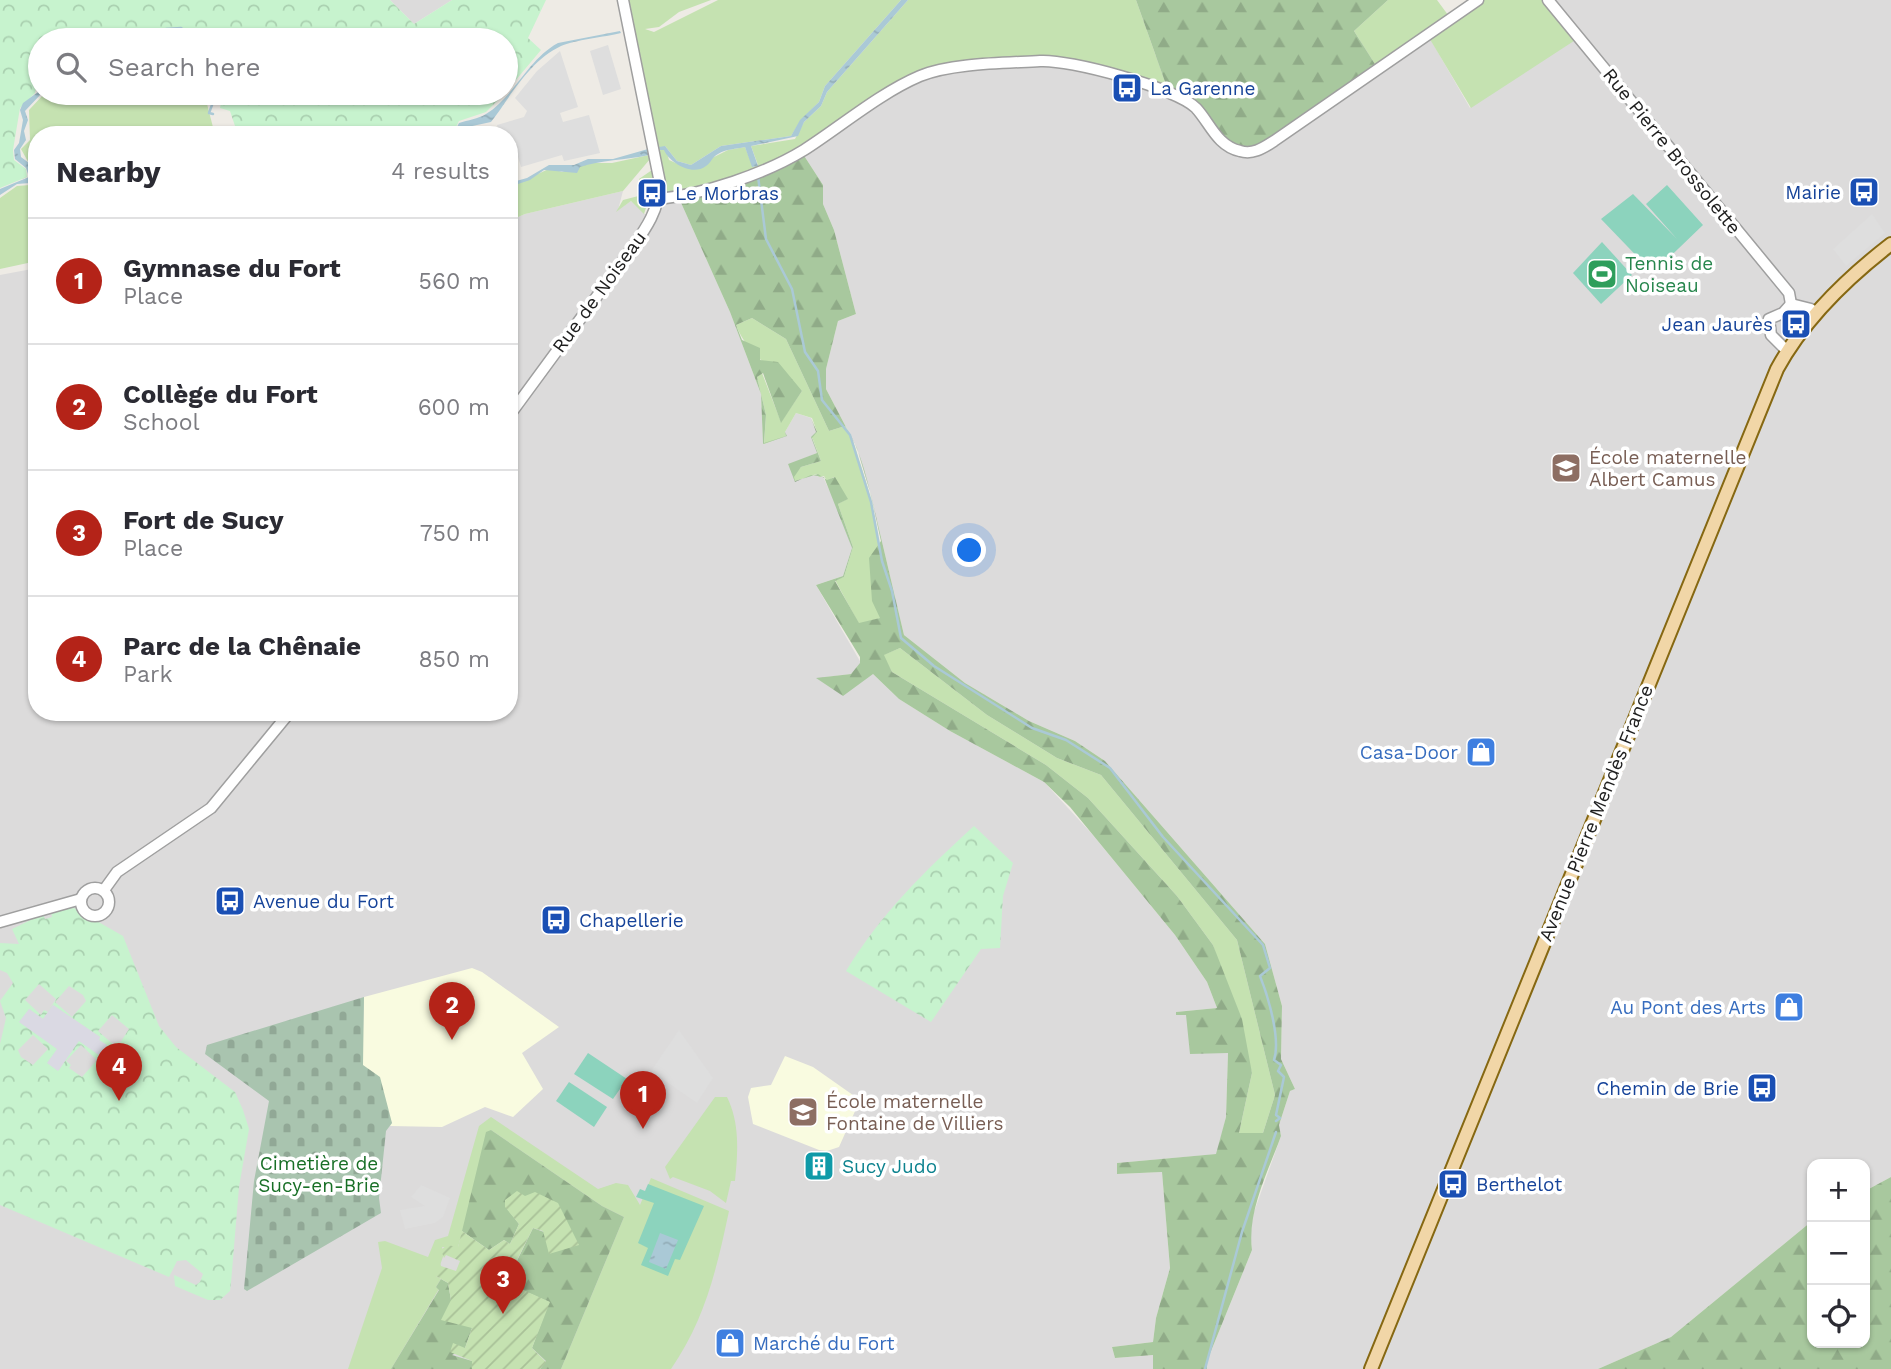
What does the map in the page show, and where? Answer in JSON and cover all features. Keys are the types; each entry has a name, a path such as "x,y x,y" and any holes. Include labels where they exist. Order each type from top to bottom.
{"main road":[{"name":"Avenue Pierre Mendès France","path":"1777,369 1824,304 1852,275 1891,244"},
{"name":"Avenue Pierre Mendès France","path":"1371,1369 1787,343 1811,309 1844,278 1852,275"}],"street":[{"path":"622,0 660,183 659,199 694,193 783,161 918,77 946,70 1042,61 1087,67 1180,97 1195,108 1221,141 1229,147 1250,153 1274,141 1478,0"},
{"name":"Rue Pierre Brossolette","path":"1548,0 1782,284 1789,293 1791,304"},
{"name":"Rue de Noiseau","path":"518,404 640,236 659,199"},
{"path":"1787,343 1771,335 1769,319 1783,313 1791,304 1811,309"},
{"path":"104,890 117,872 212,808 283,721"},
{"path":"0,922 81,899 89,889 104,890"},
{"path":"81,899 85,912 93,916 102,915 110,901 104,890"}],"shaded area":[{"path":"390,0 452,0 414,24"},
{"path":"1548,0 1891,0 1891,1177 1870,1188 1870,1159 1807,1159 1807,1225 1671,1337 1598,1369 1207,1369 1207,1361 1252,1250 1250,1231 1254,1212 1281,1136 1279,1125 1290,1091 1295,1089 1281,1059 1282,1006 1265,944 1105,761 1075,741 1029,721 965,683 904,635 871,495 857,448 826,389 826,369 838,321 856,314 834,230 823,204 823,185 801,151 931,73 1428,35 1470,108"},
{"path":"608,45 621,89 603,95 590,51"},
{"path":"560,51 578,107 560,113 563,122 589,115 600,153 564,161 562,155 521,167 518,157 518,126 497,125 524,117 527,111 518,101 518,94 537,71"},
{"path":"623,191 618,210 631,201 645,214 654,213 659,199 678,196 730,312 761,394 763,444 785,432 796,413 811,418 816,432 812,437 817,453 788,465 823,477 838,508 852,548 843,576 816,585 861,663 851,674 818,678 873,674 899,699 950,731 1044,782 1092,834 1175,935 1207,982 1217,1008 1176,1012 1176,1015 1186,1015 1228,1053 1226,1117 1217,1154 1117,1163 1118,1174 1162,1172 1170,1268 1156,1318 1153,1342 1112,1347 1115,1358 1153,1355 1153,1369 0,1369 0,275 28,270 28,721 518,721 518,217"},
{"path":"1872,214 1885,233 1846,266 1833,249"},
{"path":"472,968 482,972 559,1027 522,1053 543,1089 513,1117 485,1107 442,1127 390,1126 392,1123 362,1065 364,997"},
{"path":"53,1005 100,1037 99,1040 107,1045 100,1056 79,1041 58,1071 47,1063 57,1049 19,1022 29,1009 43,1019"},
{"path":"679,1030 713,1078 697,1103 651,1071"},
{"name":"École maternelle Fontaine de Villiers","path":"785,1056 813,1067 860,1100 839,1147 827,1151 819,1150 753,1124 748,1097 751,1088 771,1085"},
{"path":"421,1185 450,1198 443,1217 435,1223 405,1229 400,1210 425,1206 411,1197"}],"green space":[{"path":"0,0 390,0 414,24 452,0 546,0 528,38 541,50 518,78 518,28 28,28 28,100 20,108 13,150 14,160 26,169 27,177 0,188"},
{"path":"623,0 711,0 679,12 659,27 645,29 654,32 718,0 901,0 825,86 819,102 801,120 791,136 721,146 691,165 677,161 665,146 669,160 690,169 728,150 745,147 753,167 758,165 751,146 795,139 804,122 821,106 827,92 908,0 1136,0 1169,93 1060,61 946,70 918,77 801,151 714,187 659,199"},
{"path":"1136,0 1388,0 1354,31 1378,69 1274,141 1239,151 1180,97 1169,93"},
{"path":"1388,0 1437,0 1451,19 1478,0 1548,0 1580,37 1471,108 1428,36 1378,69 1354,31"},
{"path":"34,105 207,105 213,126 30,126 29,110"},
{"path":"221,105 493,105 486,112 459,121 456,126 235,126 230,111 220,108"},
{"path":"28,142 28,162 21,149"},
{"path":"801,151 823,185 823,204 834,230 856,314 838,321 826,369 826,389 849,433 845,426 829,431 786,339 752,318 736,325 742,340 760,348 760,360 778,362 802,391 781,423 763,373 757,377 766,415 764,443 786,436 785,432 787,436 763,444 761,394 730,312 678,196"},
{"path":"649,155 650,159 623,191 518,217 518,183 551,168 562,172 590,163 612,163"},
{"path":"652,170 653,186 644,214 631,201 616,212 623,200 646,194 639,187 639,179"},
{"path":"28,185 28,263 0,269 0,198 17,186"},
{"path":"1667,185 1703,225 1653,273 1601,219 1633,194 1677,239 1646,204"},
{"name":"Tennis de Noiseau","path":"1602,242 1632,275 1601,304 1573,273"},
{"path":"752,318 786,339 829,431 845,426 851,436 876,524 880,559 881,618 859,624 835,580 844,577 853,547 838,504 847,499 834,477 827,481 824,476 819,477 817,474 795,481 793,477 801,467 821,461 812,437 817,432 812,418 796,413 785,432 786,436 764,444 766,415 757,377 762,373 781,422 802,391 764,363 741,336 736,325"},
{"path":"811,418 817,432 812,438 821,461 801,467 794,477 795,481 803,479 795,482 788,464 817,453 811,437 816,432"},
{"path":"835,477 848,499 838,504 853,547 844,577 835,581 859,623 880,618 872,601 869,558 881,541 870,493 904,635 965,683 1029,721 1075,741 1105,761 1265,944 1282,1006 1281,1059 1295,1089 1290,1091 1279,1125 1281,1136 1256,1206 1251,1235 1252,1250 1207,1361 1207,1369 1153,1369 1153,1355 1115,1358 1112,1347 1153,1342 1156,1318 1170,1268 1162,1172 1117,1174 1117,1163 1216,1154 1226,1117 1228,1053 1190,1054 1186,1015 1176,1015 1176,1012 1217,1008 1207,982 1175,935 1070,807 1044,782 950,731 899,699 873,674 843,696 816,678 851,674 860,663 860,657 816,585 843,576 852,548 825,478 827,480","holes":["900,648 987,715 1057,758 1101,775 1237,940 1275,1095 1263,1133 1239,1133 1252,1073 1242,1019 1213,945 1177,896 1088,798 1046,765 892,672 884,655"]},
{"path":"900,648 987,715 1057,758 1101,775 1237,940 1275,1095 1263,1133 1239,1133 1252,1073 1213,945 1177,896 1088,798 1046,765 892,672 883,655"},
{"path":"974,826 1013,863 1003,896 1000,948 981,949 931,1022 846,971 875,929 905,894"},
{"path":"74,908 123,936 159,1026 176,1047 235,1092 243,1110 249,1129 239,1187 231,1283 230,1291 220,1300 208,1300 175,1286 174,1275 196,1285 200,1282 203,1274 186,1260 177,1261 169,1277 0,1205 0,1044 6,1018 0,1001 13,983 7,973 0,970 0,943 19,944 12,929 43,914 45,919 52,917 51,912","holes":["39,984 56,999 48,1012 44,1010 41,1015 25,1000","69,986 83,995 86,1001 72,1017 55,1002","53,1005 100,1037 99,1040 106,1045 78,1041 59,1070 57,1049 29,1009 43,1019","112,1015 129,1029 120,1043 116,1042 114,1045 98,1031","33,1035 48,1049 33,1065 21,1057 18,1050","81,1045 97,1060 82,1077 69,1068 71,1065 66,1061"]},
{"name":"Cimetière de Sucy-en-Brie","path":"364,997 363,1065 380,1077 392,1123 386,1131 379,1198 381,1213 247,1291 244,1289 254,1181 269,1101 205,1054 207,1045"},
{"path":"588,1053 627,1079 613,1099 574,1074"},
{"path":"569,1082 607,1107 594,1127 556,1101"},
{"path":"715,1097 727,1097 736,1128 735,1181 731,1181 726,1203 710,1191 673,1177 670,1179 665,1167"},
{"path":"491,1117 598,1189 616,1183 628,1185 640,1205 651,1178 729,1211 701,1313 671,1369 561,1369 624,1217 602,1206 491,1130 458,1247 442,1247 444,1254 436,1276 441,1279 436,1287 439,1289 391,1369 348,1369 382,1268 378,1242 385,1241 428,1257 435,1240 448,1236 479,1126"},
{"path":"491,1130 602,1206 624,1217 561,1369 540,1369 546,1361 532,1348 549,1302 520,1289 524,1274 514,1267 533,1228 579,1245 505,1206 519,1224 510,1244 504,1240 489,1250 462,1231 486,1132"},
{"path":"1891,1177 1891,1369 1598,1369 1671,1337 1807,1225 1807,1348 1870,1348 1870,1188"},
{"path":"648,1184 704,1206 680,1260 675,1259 668,1276 641,1265 648,1248 638,1243 654,1203 636,1197 640,1189 645,1191"},
{"path":"517,1191 525,1196 535,1192 558,1203 579,1245 549,1254 543,1231 533,1228 514,1266 524,1274 521,1289 550,1302 532,1348 546,1362 540,1369 472,1369 472,1361 450,1352 453,1343 465,1348 472,1328 441,1320 451,1300 448,1283 436,1276 433,1268 440,1262 441,1266 456,1271 460,1261 446,1255 444,1258 441,1250 447,1245 458,1247 462,1231 489,1250 504,1240 510,1244 519,1224 505,1207 505,1200"},
{"path":"441,1279 448,1283 451,1300 472,1328 465,1348 452,1355 472,1361 472,1369 391,1369 439,1290 436,1287"}],"water":[{"path":"901,0 908,0 827,92 821,106 804,122 798,136 751,146 758,166 752,167 745,147 721,152 706,166 694,170 682,167 664,150 660,150 659,147 665,146 677,161 691,165 721,146 791,136 800,120 819,102 825,86"},
{"path":"620,31 621,33 561,46 539,61 518,85 518,83 538,59 558,43"},
{"path":"28,99 28,105 31,105 25,111 28,120 24,131 26,140 20,149 21,157 28,162 28,174 26,168 15,159 14,150 19,143 23,120 20,110"},
{"path":"504,105 491,122 458,126 459,123 483,116 496,106"},
{"path":"648,149 649,155 580,167 577,173 544,170 530,180 518,184 518,180 549,165 574,165 588,159 613,159"},
{"path":"28,177 28,183 17,184 0,195 0,189"},
{"path":"660,1233 678,1240 666,1269 649,1262"}],"waterway":[{"name":"Le Morbras","path":"212,105 209,113 213,114"},
{"path":"758,176 766,239 792,289 805,352 818,371 822,400 850,435 871,502 901,638 934,666 1032,728 1066,740 1110,768 1163,837 1263,945 1270,968 1260,976 1275,1029 1274,1060 1281,1065 1278,1071 1284,1077 1276,1115 1280,1118 1276,1121"},
{"path":"1205,1369 1242,1232 1276,1132"}],"place":[{"name":"La Garenne","path":"1127,88"},
{"name":"Mairie","path":"1864,192"},
{"name":"Le Morbras","path":"652,193"},
{"name":"Tennis de Noiseau","path":"1602,274"},
{"name":"Jean Jaurès","path":"1796,324"},
{"name":"École maternelle Albert Camus","path":"1566,468"},
{"name":"Casa-Door","path":"1481,752"},
{"name":"Avenue du Fort","path":"230,901"},
{"name":"Chapellerie","path":"556,920"},
{"name":"Au Pont des Arts","path":"1789,1007"},
{"name":"Collège du Fort","path":"452,1040"},
{"name":"Chemin de Brie","path":"1762,1088"},
{"name":"Parc de la Chênaie","path":"119,1101"},
{"name":"École maternelle Fontaine de Villiers","path":"803,1112"},
{"name":"Gymnase du Fort","path":"643,1129"},
{"name":"Sucy Judo","path":"819,1166"},
{"name":"Berthelot","path":"1453,1184"},
{"name":"Fort de Sucy","path":"503,1314"},
{"name":"Marché du Fort","path":"730,1343"}]}
